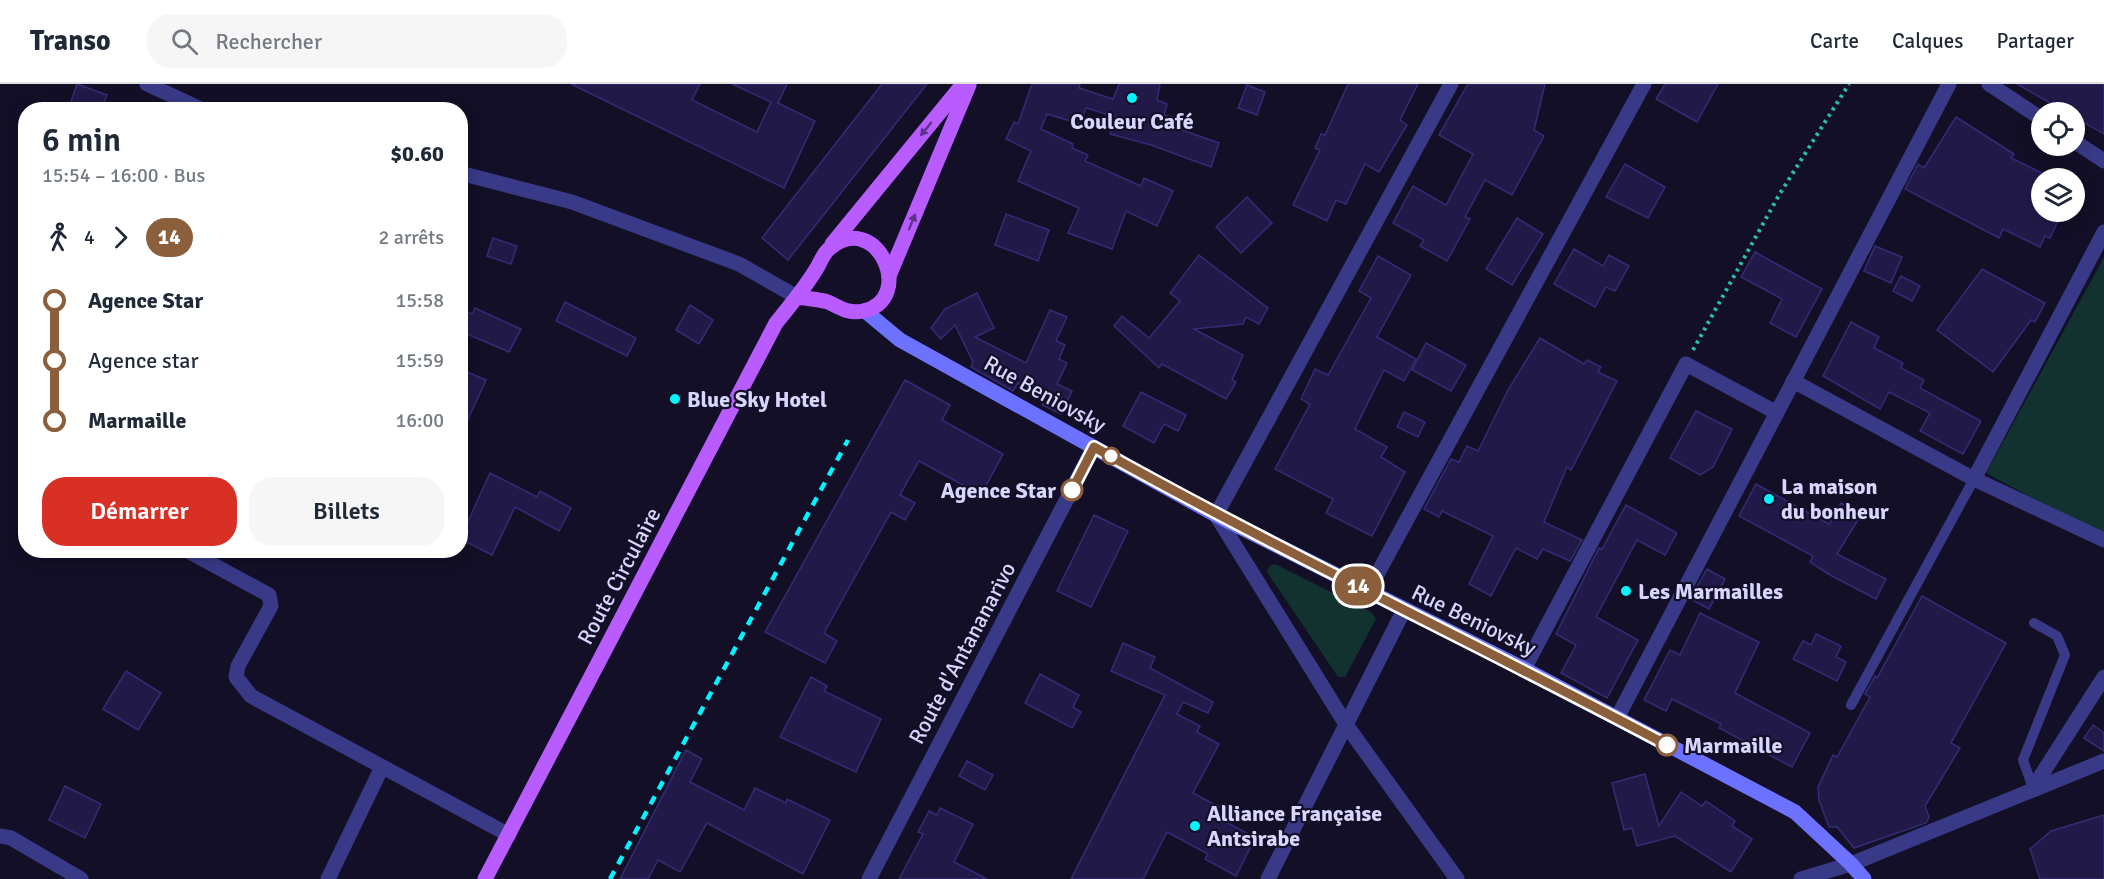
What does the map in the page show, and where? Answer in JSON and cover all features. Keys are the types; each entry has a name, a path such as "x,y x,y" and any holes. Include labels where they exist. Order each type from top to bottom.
{"main road":[{"path":"827,302 818,287 817,269 821,257 963,84"},
{"path":"797,297 827,302 844,312 865,311 882,297 969,84"},
{"path":"830,247 845,240 861,240 869,243 876,247 886,260 890,276"},
{"name":"Route Circulaire","path":"485,879 776,323 817,269"}],"street":[{"path":"147,84 186,102"},
{"path":"1451,84 1216,515 1347,726 1457,879"},
{"path":"1368,591 1644,84"},
{"path":"1617,718 1949,84"},
{"path":"1989,84 2031,112"},
{"path":"2085,148 2104,161"},
{"path":"468,175 572,202 728,260 797,297"},
{"path":"1974,479 2104,232"},
{"name":"Rue Beniovsky","path":"865,311 900,340 1216,515 1524,669 1795,812 1864,879"},
{"path":"1524,669 1686,364 1776,413"},
{"path":"1793,381 1974,479 2104,540"},
{"name":"Route d'Antananarivo","path":"869,879 1094,447"},
{"path":"201,558 268,595 271,606 238,666 236,677 251,696 509,835"},
{"path":"1268,879 1404,610"},
{"path":"2033,788 2104,677"},
{"path":"1801,879 1851,864 2104,761"},
{"path":"328,879 382,767"},
{"path":"0,836 11,838 81,879"}],"lane":[{"path":"1851,705 1974,479"},
{"path":"2033,788 2023,760 2065,655 2056,636 2034,623"}],"path":[{"path":"1686,364 1779,195 1849,84"}],"green space":[{"path":"2104,257 2104,537 1986,473"},
{"path":"1275,564 1371,612 1376,619 1345,677 1338,677 1267,572 1269,566"}],"building":[{"path":"77,84 107,95 104,102 71,102"},
{"path":"571,84 700,84 692,100 757,132 771,102 732,84 787,84 778,103 815,121 784,188"},
{"path":"882,84 927,84 788,260 762,238"},
{"path":"1032,84 1080,84 1079,88 1113,99 1119,84 1160,84 1157,100 1167,104 1164,115 1174,118 1171,126 1219,143 1211,167 1151,145 1110,134 1116,117 1086,108 1080,124 1047,114 1041,129 1073,144 1072,148 1088,155 1085,161 1141,186 1144,178 1173,191 1157,226 1126,211 1112,249 1068,233 1079,208 1018,181 1031,151 1006,139 1014,122 1018,124"},
{"path":"1348,84 1418,84 1400,120 1407,125 1379,172 1365,164 1346,204 1336,200 1327,221 1293,205 1320,150 1315,148 1321,134 1325,135"},
{"path":"1468,84 1545,84 1534,130 1544,136 1512,195 1485,180 1465,217 1470,219 1447,261 1420,246 1424,240 1393,223 1413,186 1446,205 1473,154 1439,135"},
{"path":"1665,84 1718,84 1697,122 1656,99"},
{"path":"2017,84 2104,84 2104,134 2085,123 2085,102 2048,102"},
{"path":"1247,85 1265,92 1257,115 1238,108"},
{"path":"1956,117 2014,154 2011,158 2032,168 2031,222 2057,222 2050,238 2045,236 2040,247 2003,229 1999,238 1905,189 1918,164 1924,168"},
{"path":"1625,164 1665,187 1648,218 1606,197"},
{"path":"1247,197 1272,223 1241,253 1216,227"},
{"path":"1006,214 1049,230 1038,261 995,245"},
{"path":"1517,218 1543,234 1512,285 1486,269"},
{"path":"493,238 517,246 511,264 487,256"},
{"path":"1875,246 1902,257 1891,283 1864,271"},
{"path":"1574,249 1603,266 1609,255 1629,266 1615,291 1606,287 1595,307 1554,284"},
{"path":"1755,252 1822,289 1796,337 1770,323 1782,299 1741,277"},
{"path":"1199,255 1268,308 1259,324 1246,317 1243,324 1194,329 1243,355 1232,380 1236,382 1226,399 1162,364 1159,368 1114,326 1122,316 1149,338 1180,301 1170,293"},
{"path":"1378,256 1411,275 1377,337 1416,359 1404,381 1384,370 1355,429 1387,447 1381,457 1405,472 1372,536 1326,513 1333,499 1275,469 1310,404 1301,399 1315,369 1328,375 1371,298 1359,291"},
{"path":"1982,269 2045,303 2035,322 2031,320 1993,372 1937,330"},
{"path":"1901,276 1920,286 1912,301 1893,291"},
{"path":"977,293 994,328 975,337 1026,363 1050,310 1067,317 1056,341 1065,345 1059,359 1067,363 1057,384 1072,391 1061,414 1042,405 1047,396 1018,383 1013,391 971,367 973,362 955,325 941,339 931,328 945,309"},
{"path":"565,302 636,338 627,356 556,321"},
{"path":"690,305 713,320 699,344 676,330"},
{"path":"475,308 521,329 509,352 468,334 468,312 472,314"},
{"path":"1851,322 1879,337 1874,348 1903,363 1901,368 1924,380 1920,388 1981,421 1963,454 1920,431 1930,413 1889,392 1880,409 1823,376"},
{"path":"1540,338 1584,364 1587,360 1601,367 1598,372 1617,381 1571,470 1567,467 1544,522 1582,540 1570,561 1543,549 1537,559 1516,548 1491,596 1469,584 1493,536 1442,511 1439,517 1424,509 1451,459 1459,462 1467,446 1478,451 1508,390"},
{"path":"1426,343 1466,365 1451,391 1412,370"},
{"path":"468,372 486,380 468,419"},
{"path":"905,380 950,405 942,420 1003,454 981,495 919,461 900,495 915,503 905,520 891,512 824,633 837,641 825,663 765,632"},
{"path":"1141,392 1186,415 1178,431 1164,424 1154,443 1123,426"},
{"path":"1696,411 1732,429 1713,467 1700,475 1670,458"},
{"path":"1404,412 1425,422 1418,437 1397,427"},
{"path":"490,473 537,497 540,491 571,508 559,531 515,507 492,555 468,543 468,521"},
{"path":"1756,484 1829,524 1841,503 1861,515 1837,554 1886,579 1876,599 1810,562 1813,556 1739,516"},
{"path":"1626,505 1677,533 1665,555 1637,540 1596,617 1638,640 1607,698 1561,673 1576,645 1556,634 1599,548 1602,549"},
{"path":"1094,515 1128,531 1091,607 1057,591"},
{"path":"1707,569 1725,579 1709,609 1690,599"},
{"path":"1922,596 2006,643 1951,743 1960,748 1925,806 1929,817 1926,823 1854,848 1837,827 1829,827 1819,800 1818,787 1833,755 1837,757 1870,697 1865,694 1875,676 1877,678"},
{"path":"1700,613 1759,642 1735,693 1810,733 1792,767 1719,728 1721,724 1672,699 1666,711 1644,700 1670,650 1680,655"},
{"path":"1816,634 1841,646 1836,657 1846,662 1837,681 1793,659 1803,641 1811,645"},
{"path":"1123,643 1155,657 1150,668 1213,702 1208,713 1183,702 1177,714 1200,726 1197,732 1219,744 1193,793 1227,811 1222,820 1247,833 1241,843 1250,848 1236,876 1205,859 1208,854 1167,832 1143,879 1071,879 1165,695 1111,671"},
{"path":"126,671 161,693 138,730 103,709"},
{"path":"1040,674 1079,695 1073,707 1081,712 1072,728 1025,703"},
{"path":"811,677 827,686 824,691 881,719 856,772 780,737"},
{"path":"2093,725 2104,733 2104,751 2084,738"},
{"path":"686,750 702,759 690,782 744,810 755,788 786,803 787,799 830,820 803,874 707,823 680,872 658,860 648,879 620,879"},
{"path":"967,761 993,775 985,790 959,776"},
{"path":"1645,774 1659,826 1681,792 1702,806 1706,801 1735,821 1732,826 1752,839 1731,872 1675,836 1637,846 1632,828 1624,830 1612,783"},
{"path":"65,786 101,804 85,838 49,820"},
{"path":"940,808 973,824 954,862 987,879 899,879 923,834 918,832 929,811 937,815"},
{"path":"2104,815 2104,879 2040,879 2030,849 2051,831"}],"railway":[{"path":"610,879 848,440"}],"bus line":[{"name":"14","path":"1072,490 1094,447 1216,515 1524,669 1667,745"}],"place":[{"name":"Couleur Café","path":"1132,98"},
{"name":"Blue Sky Hotel","path":"675,399"},
{"name":"Agence Star","path":"1072,490"},
{"name":"La maison du bonheur","path":"1769,499"},
{"name":"Les Marmailles","path":"1626,591"},
{"name":"Marmaille","path":"1667,745"},
{"name":"Alliance Française Antsirabe","path":"1195,826"}]}
